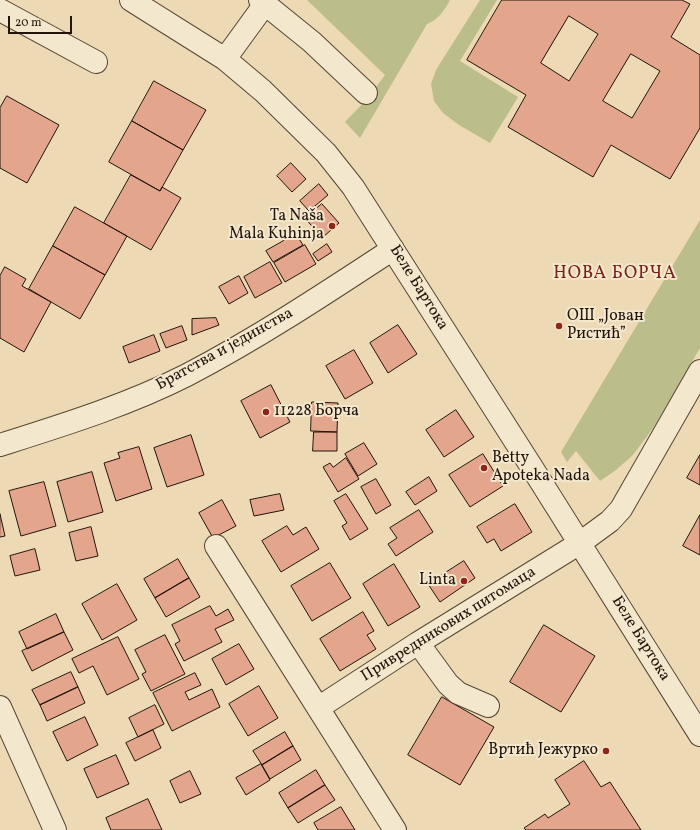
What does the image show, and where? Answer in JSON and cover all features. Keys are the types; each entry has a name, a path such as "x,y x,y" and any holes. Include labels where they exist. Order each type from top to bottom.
{"street":[{"name":"Беле Бартока","path":"131,0 225,59 262,91 326,154 366,205 700,735"},
{"path":"225,59 263,2 312,42 366,93"},
{"path":"0,10 96,62"},
{"name":"Братства и јединства","path":"0,445 100,411 139,396 186,375 283,319 393,249"},
{"path":"580,543 610,521 621,509 700,371"},
{"name":"Привредникових питомаца","path":"318,708 418,643 580,543"},
{"path":"216,546 394,830"},
{"path":"418,643 448,684 458,693 488,706"},
{"path":"0,707 55,830"}],"green space":[{"path":"307,0 450,0 441,14 435,20 427,24 360,138 345,122 367,99 385,75"},
{"path":"480,0 497,0 460,61 518,97 490,143 459,125 443,113 434,101 431,84 436,70"},
{"path":"700,220 700,348 654,427 633,455 616,470 600,481 576,451 567,462 561,452"}],"building":[{"path":"502,0 682,0 690,4 671,37 700,55 700,128 670,179 611,145 593,177 508,127 526,95 467,60","holes":["569,16 598,34 569,81 541,63","631,54 660,71 632,118 603,101"]},
{"path":"154,81 206,110 183,150 132,121"},
{"path":"7,96 59,125 27,183 0,168 0,108"},
{"path":"132,121 183,150 160,191 109,162"},
{"path":"291,163 306,179 292,192 277,176"},
{"path":"131,175 160,191 162,187 181,198 151,250 104,223"},
{"path":"319,184 328,195 309,211 300,201"},
{"path":"322,204 339,223 322,238 305,218"},
{"path":"75,207 127,236 105,275 53,246"},
{"path":"296,234 303,245 273,262 266,251"},
{"path":"327,244 332,252 318,261 313,254"},
{"path":"305,245 316,264 285,282 274,263"},
{"path":"53,246 105,275 80,319 29,289"},
{"path":"270,262 282,283 255,298 244,277"},
{"path":"5,267 26,279 22,286 51,302 24,352 0,338 0,276"},
{"path":"239,276 248,293 229,304 219,287"},
{"path":"216,318 219,325 192,335 192,319"},
{"path":"398,325 417,354 388,373 370,343"},
{"path":"182,326 187,340 166,348 160,334"},
{"path":"154,335 160,351 129,363 123,347"},
{"path":"354,350 373,383 345,399 326,366"},
{"name":"11228 Борча","path":"271,385 290,422 260,438 241,401"},
{"path":"312,402 338,403 337,432 311,431"},
{"path":"456,410 474,437 444,457 426,430"},
{"path":"314,432 337,432 337,451 313,451"},
{"path":"191,435 204,475 167,487 154,448"},
{"path":"364,443 377,464 358,476 345,454"},
{"path":"139,447 152,489 116,501 104,463 120,458 118,453"},
{"path":"483,454 503,486 470,507 449,475"},
{"path":"700,455 700,485 687,478"},
{"path":"346,458 359,479 338,492 323,467 330,463 333,467"},
{"path":"92,472 103,512 68,522 57,482"},
{"path":"429,477 437,491 415,505 406,492"},
{"path":"376,479 391,505 376,514 361,487"},
{"path":"44,482 56,526 21,536 9,491"},
{"path":"280,494 284,510 254,516 250,500"},
{"path":"346,494 368,529 350,540 342,526 347,523 334,501"},
{"path":"222,500 236,526 213,538 199,513"},
{"path":"515,504 532,532 501,551 494,539 487,543 477,527"},
{"path":"419,510 433,532 396,556 388,544 397,538 390,528"},
{"path":"0,514 5,536 0,537"},
{"path":"700,515 700,555 683,546"},
{"path":"287,526 293,535 306,527 319,549 281,572 262,541"},
{"path":"91,527 98,556 76,561 69,533"},
{"path":"35,549 40,570 15,576 10,556"},
{"path":"178,559 189,578 155,598 144,579"},
{"path":"464,561 475,578 440,602 428,584"},
{"path":"330,563 351,598 312,621 291,586"},
{"path":"394,564 420,607 388,626 363,584"},
{"path":"189,578 200,597 166,617 155,598"},
{"path":"117,584 137,620 102,640 82,604"},
{"path":"210,606 216,616 228,609 234,620 215,629 222,642 184,661 175,644 180,641 172,625"},
{"path":"363,612 374,631 367,635 376,649 340,671 320,639"},
{"path":"56,614 64,632 27,649 19,632"},
{"path":"544,625 595,656 561,712 510,682"},
{"path":"64,632 73,650 32,671 22,651"},
{"path":"165,635 185,674 151,691 142,674 146,672 135,650"},
{"path":"118,637 139,679 107,695 93,666 79,673 72,659"},
{"path":"239,644 254,669 226,685 212,659"},
{"path":"71,672 78,687 40,705 32,690"},
{"path":"195,673 201,685 185,692 189,700 212,689 220,707 172,731 153,693"},
{"path":"259,686 278,718 248,736 229,704"},
{"path":"78,687 85,703 47,721 40,705"},
{"path":"442,697 494,727 460,785 408,755"},
{"path":"155,705 164,724 138,737 129,718"},
{"path":"85,717 98,745 67,761 53,732"},
{"path":"153,730 161,748 135,761 126,743"},
{"path":"285,732 293,746 262,765 253,751"},
{"path":"293,746 301,760 270,779 262,765"},
{"path":"116,755 129,784 97,798 84,769"},
{"path":"584,761 601,787 610,782 641,830 526,830 524,828 545,814 548,818 570,804 555,780"},
{"path":"261,764 270,780 246,795 236,778"},
{"path":"316,770 325,785 288,808 279,793"},
{"path":"190,771 201,794 180,803 170,781"},
{"path":"325,785 335,800 298,823 288,808"},
{"path":"148,799 162,830 111,830 106,818"},
{"path":"341,807 355,830 318,830 314,823"}],"place":[{"name":"Ta Naša Mala Kuhinja","path":"332,226"},
{"name":"ОШ „Јован Ристић”","path":"559,326"},
{"name":"11228 Борча","path":"266,412"},
{"name":"Betty Apoteka Nada","path":"484,468"},
{"name":"Linta","path":"464,581"},
{"name":"Вртић Јежурко","path":"606,751"}],"district":[{"name":"НОВА БОРЧА","path":"615,275"}]}
